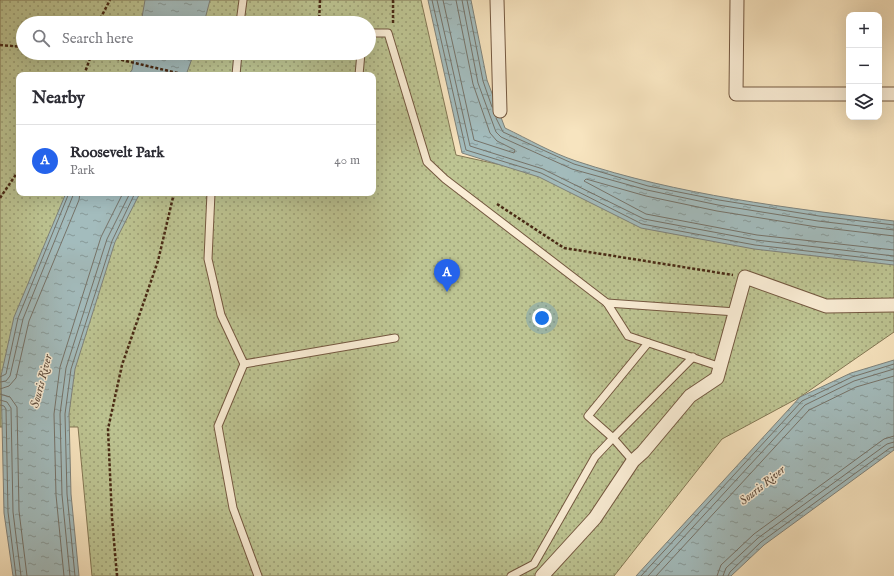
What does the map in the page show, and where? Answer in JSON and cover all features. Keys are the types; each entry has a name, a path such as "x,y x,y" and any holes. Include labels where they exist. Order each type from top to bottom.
{"street":[{"path":"497,0 500,111"},
{"path":"737,0 736,94 846,94"},
{"path":"882,94 894,94"},
{"path":"544,574 595,518 633,461 643,452 690,396 717,378 745,277 826,306 894,305"}],"lane":[{"path":"241,16 243,0"},
{"path":"376,33 388,33 427,162 445,179 607,303 628,336 721,366"},
{"path":"236,72 237,60"},
{"path":"359,72 360,60"},
{"path":"211,196 208,259 221,315 244,364 218,426 233,508 258,576"},
{"path":"607,303 736,312"},
{"path":"244,364 394,338"},
{"path":"633,461 613,438 588,416 648,342"},
{"path":"511,576 534,564 595,458 692,357"},
{"path":"534,564 544,574"}],"path":[{"path":"102,16 110,0"},
{"path":"319,16 320,0"},
{"path":"393,0 393,25"},
{"path":"0,45 16,46"},
{"path":"85,72 89,60"},
{"path":"125,60 174,72"},
{"path":"0,198 16,174"},
{"path":"117,576 112,518 108,429 122,365 158,261 173,196"},
{"path":"492,200 564,248 745,277"}],"green space":[{"path":"0,0 421,0 456,155 894,252 894,332 800,397 722,439 614,576 92,576 78,427 0,427"}],"water":[{"path":"145,0 210,0 206,16 142,16"},
{"path":"428,0 471,0 487,80 505,128 567,158 654,183 734,199 894,221 894,265 754,249 641,228 539,177 462,153"},
{"path":"134,60 191,60 187,72 130,72"},
{"name":"Souris River","path":"65,196 138,196 115,242 75,369 69,414 71,494 79,576 13,576 4,513 1,376 14,317"},
{"name":"Souris River","path":"894,360 894,450 764,545 731,576 636,576 800,397 851,373"}],"place":[{"name":"Roosevelt Park","path":"447,292"}]}
